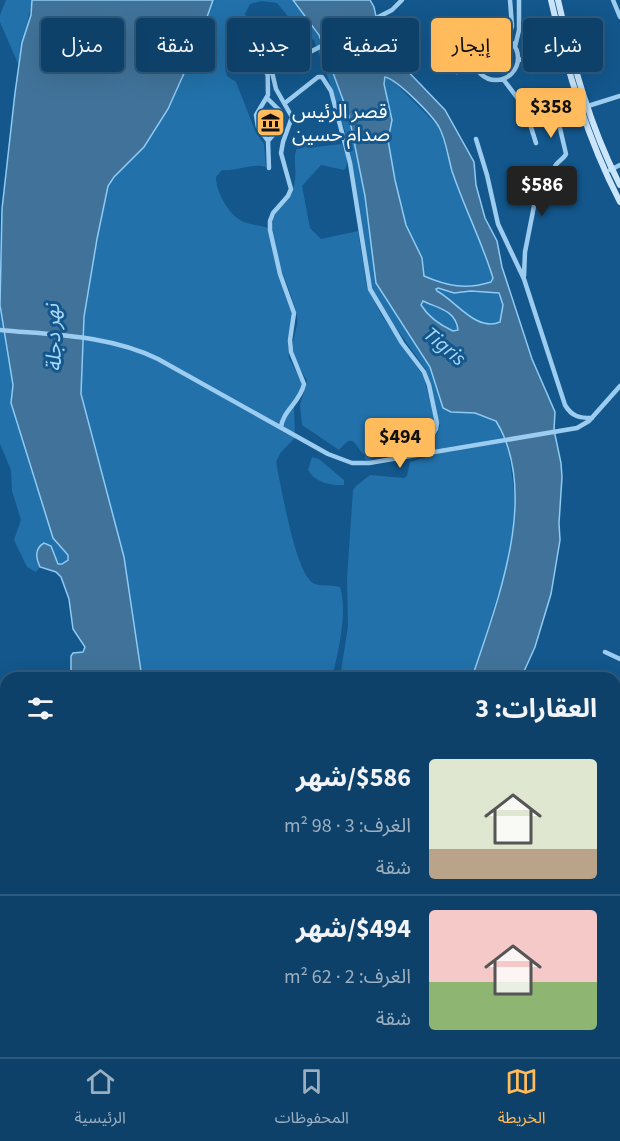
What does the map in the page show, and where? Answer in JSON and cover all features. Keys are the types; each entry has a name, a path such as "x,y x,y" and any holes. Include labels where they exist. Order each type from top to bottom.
{"main road":[{"path":"551,0 584,120 605,173 620,202"},
{"path":"558,0 572,59 620,185"}],"street":[{"path":"269,73 392,10 402,0"},
{"path":"510,0 511,30"},
{"path":"478,72 493,80 504,79 514,69 518,59 515,47 519,30 519,0"},
{"path":"613,0 620,17"},
{"path":"511,43 515,47"},
{"path":"518,59 523,60"},
{"path":"269,73 267,98 256,115 258,127 268,141 269,168"},
{"path":"269,73 292,117 281,153 291,189 273,213 270,230 280,274 294,313 290,340 291,356 304,384 297,401 283,418 281,428"},
{"path":"285,103 318,77 322,77 331,91 350,163 370,289 402,343 424,372 437,423 432,435 403,445"},
{"path":"504,79 522,104 536,143"},
{"path":"588,106 620,96"},
{"path":"267,98 280,111 281,123 280,128 268,141"},
{"path":"522,104 544,101 555,107 566,154 555,166 558,183 535,201 525,252 524,279"},
{"path":"476,139 498,224 524,279 565,405 574,416 592,418"},
{"path":"605,173 620,165"},
{"path":"0,330 93,339 127,346 148,354 336,458 352,463 369,463 577,428 592,418 620,386"},
{"path":"605,652 620,658"}],"shaded area":[{"path":"6,0 32,0 19,66 0,22 0,15"},
{"path":"213,0 293,0 306,18 289,18 277,3 261,1 250,4 245,14 247,18 227,18 227,64 225,68 227,76 236,82 256,133 264,144 266,167 222,170 216,177 218,190 233,215 244,222 268,228 280,279 292,314 288,341 289,358 302,383 294,408 295,438 281,452 276,462 295,546 306,576 316,584 340,587 343,620 333,672 141,672 124,557 81,394 84,317 108,186 144,147 168,109 185,72 215,72 215,18 207,18"},
{"path":"310,23 322,43 322,62 314,40 310,38"},
{"path":"326,72 333,72 349,116 365,196 376,283 430,367 442,405 451,412 475,413 496,421 509,453 515,499 511,548 474,672 341,672 348,626 347,579 353,490 370,475 404,478 407,476 410,462 426,457 424,443 437,434 440,426 426,370 394,325 371,286 345,132"},
{"path":"387,77 439,127 452,170 493,278 491,282 473,286 457,286 424,276 424,269 406,225 395,180 388,140 384,79"},
{"path":"303,142 315,147 342,144 347,161 344,170 321,165 302,186 310,228 321,239 358,231 367,287 382,316 424,377 436,426 431,434 383,451 368,462 354,442 348,441 339,450 302,425 300,405 307,381 293,352 297,316 277,256 272,231 274,216 292,193 295,180 295,154"},
{"path":"438,288 451,292 497,292 503,305 500,322 491,324 474,319 437,291"},
{"path":"423,301 450,314 458,330 447,329 437,323 421,305"},
{"path":"0,310 13,385 12,407 53,538 68,555 66,562 60,564 52,548 41,545 36,553 40,567 36,572 27,567 14,540 21,520 12,491 11,470 0,444"},
{"path":"312,457 319,459 344,480 344,485 328,484 315,478 308,470"}],"water":[{"name":"نهر دجلة","path":"32,0 213,0 207,18 136,18 136,72 185,72 168,109 144,147 108,186 84,317 81,394 124,557 141,672 71,672 71,656 73,653 83,652 85,647 73,629 69,599 61,577 56,572 40,567 38,560 39,548 44,543 51,546 58,564 68,560 68,555 53,538 11,403 13,385 0,305 2,209 22,43 31,15"},
{"path":"293,0 370,0 376,18 322,18 322,43 310,23 310,18 306,18"},
{"name":"Tigris","path":"333,72 409,72 445,110 474,162 476,185 485,218 497,241 502,267 532,359 555,412 554,430 562,477 560,540 551,594 535,647 524,672 474,672 502,584 510,550 515,515 515,482 509,450 496,421 475,413 451,412 443,408 430,367 376,283 365,196 349,116","holes":["385,77 398,84 439,127 452,171 489,265 493,278 491,282 473,286 457,286 424,276 422,258 406,225 388,140 392,120 384,84","436,289 454,293 471,291 499,293 503,305 500,322 491,324 475,319","423,301 445,311 454,318 458,330 453,331 439,324 421,305"]}],"place":[{"name":"قصر الرئيس صدام حسين","path":"271,123"}]}
